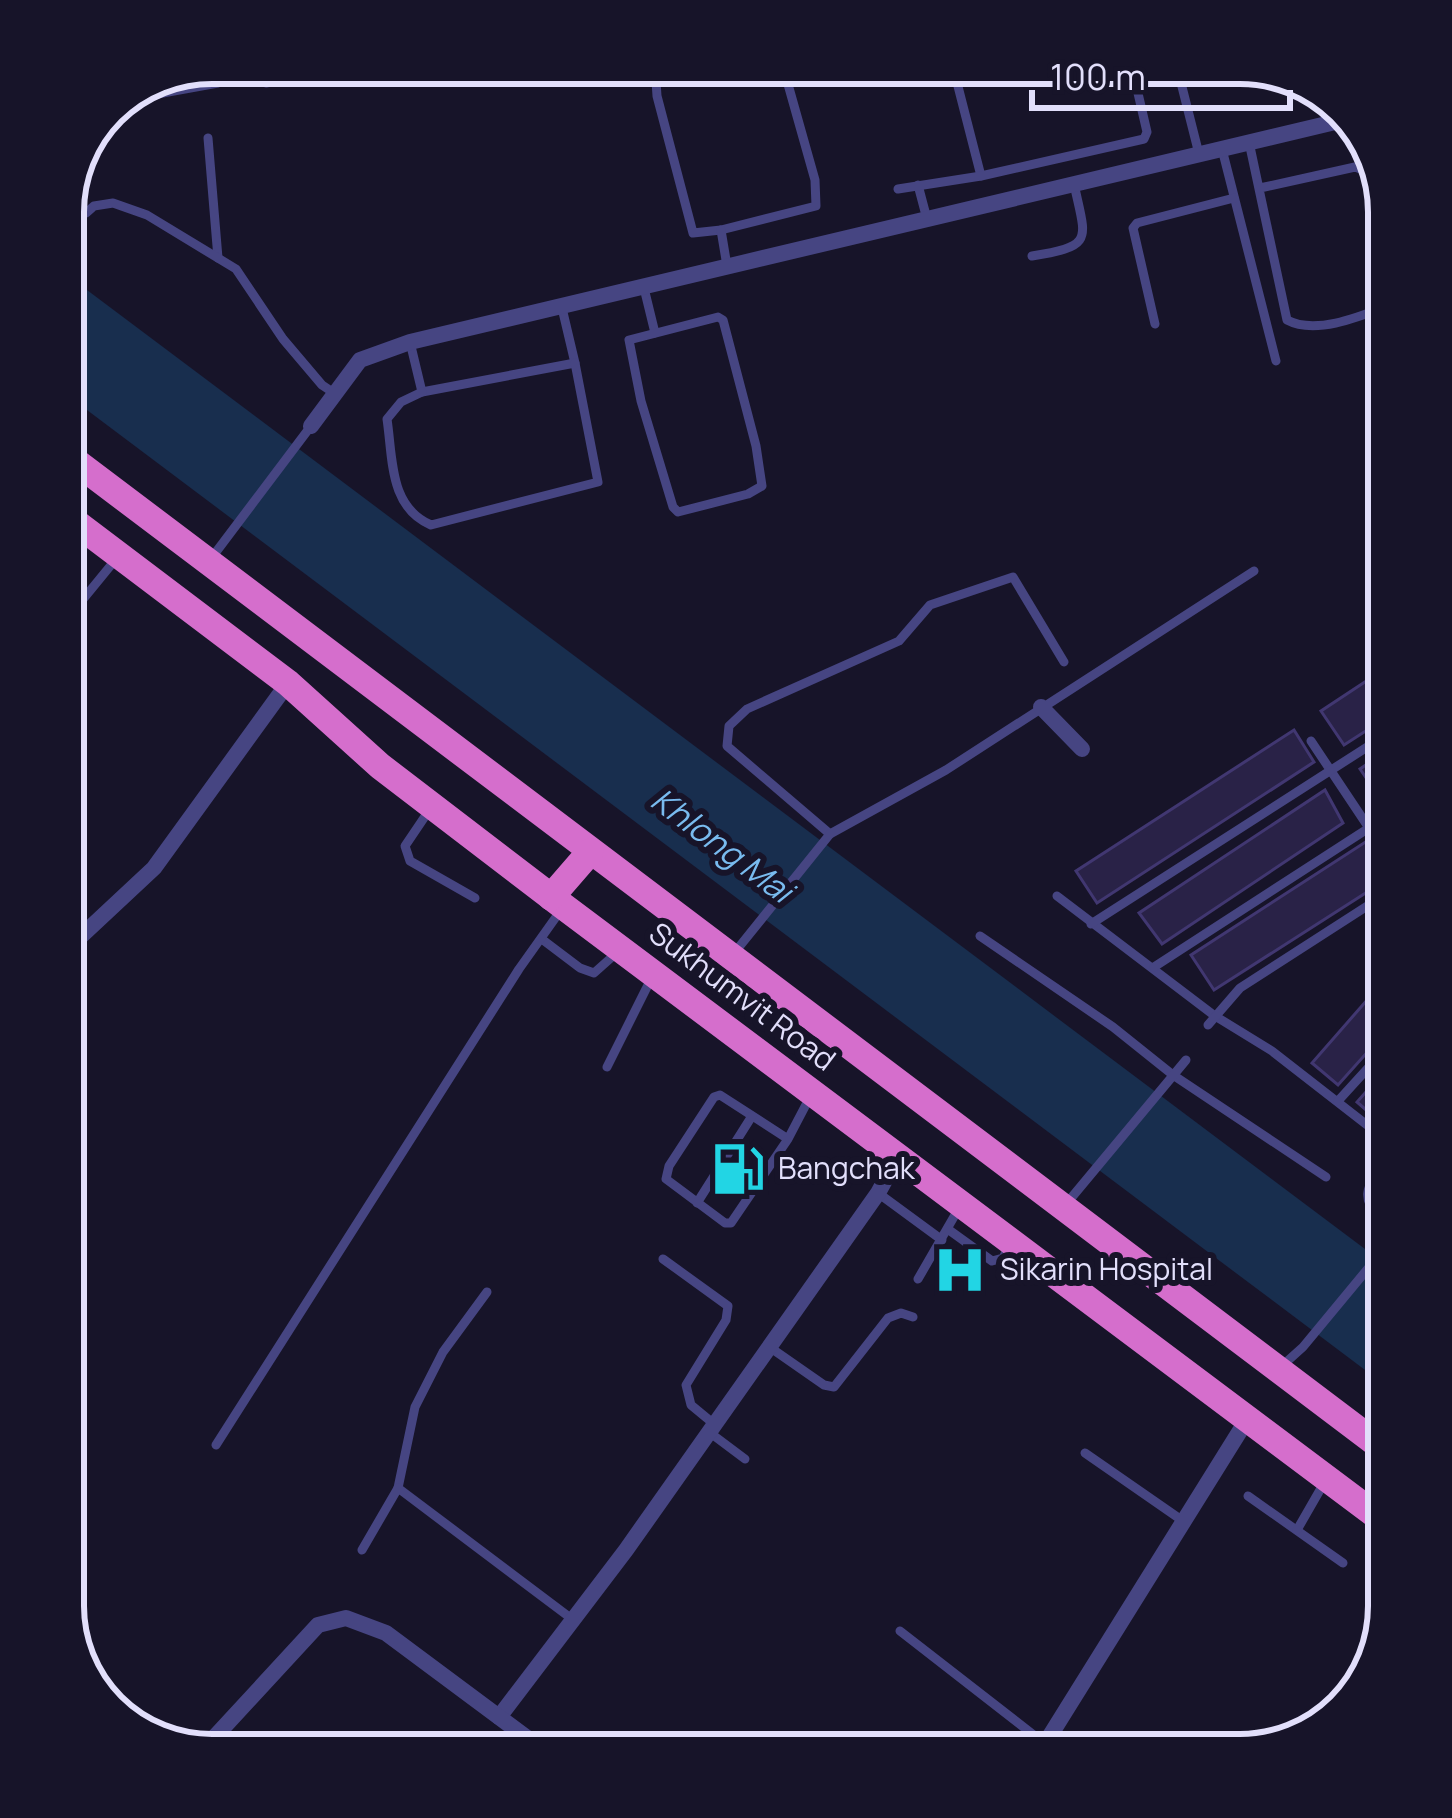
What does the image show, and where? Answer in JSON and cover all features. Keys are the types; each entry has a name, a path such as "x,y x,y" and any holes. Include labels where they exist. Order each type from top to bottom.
{"highway":[{"name":"Sukhumvit Road","path":"84,468 1368,1437"},
{"name":"Sukhumvit Road","path":"84,529 288,683 380,766 557,902 1368,1509"},
{"path":"557,902 590,852"}],"street":[{"path":"311,425 360,360 410,342 1331,123"},
{"path":"84,933 154,868 288,683"},
{"path":"1041,707 1082,749"},
{"path":"499,1717 711,1428 878,1192 899,1155"},
{"path":"1050,1734 1248,1418"},
{"path":"218,1734 319,1625 335,1618 386,1633 522,1734"}],"lane":[{"path":"170,92 212,84"},
{"path":"656,84 689,230 721,230 816,206 815,180 788,84"},
{"path":"957,84 981,176"},
{"path":"898,189 981,176 1144,139 1147,132 1136,84"},
{"path":"1181,84 1199,154"},
{"path":"208,138 218,258"},
{"path":"1249,142 1290,322 1323,323 1368,314"},
{"path":"1222,148 1276,361"},
{"path":"1260,188 1360,169"},
{"path":"1032,256 1066,250 1080,242 1084,232 1074,184"},
{"path":"917,185 927,219"},
{"path":"1155,324 1133,228 1137,223 1234,198"},
{"path":"86,213 94,206 113,203 148,215 236,269 299,359 334,393"},
{"path":"721,230 727,268"},
{"path":"644,288 655,332"},
{"path":"562,308 575,363 598,482 431,525 408,513 399,497 387,419 401,402 422,392 575,363"},
{"path":"718,317 724,320 762,486 678,512 673,507 628,344 655,332 718,317"},
{"path":"410,342 422,392"},
{"path":"208,562 311,425"},
{"path":"84,595 120,556"},
{"path":"731,956 828,837 946,770 1254,571"},
{"path":"828,837 727,746 729,725 746,709 899,641 931,605 1013,577 1064,662"},
{"path":"1311,741 1368,826"},
{"path":"1090,924 1368,747"},
{"path":"433,805 405,846 410,861 476,898"},
{"path":"1154,967 1368,830"},
{"path":"1058,896 1154,967 1212,1021 1272,1051 1367,1125"},
{"path":"216,1444 519,969 543,940 557,902"},
{"path":"1212,1021 1240,988 1368,906"},
{"path":"980,936 1113,1027 1173,1075 1326,1177"},
{"path":"543,940 594,973 612,957 615,943"},
{"path":"608,1067 655,973"},
{"path":"1064,1207 1186,1060"},
{"path":"1338,1101 1368,1068"},
{"path":"788,1139 720,1095 705,1106 667,1171 671,1186 724,1223 731,1223 788,1139 812,1091"},
{"path":"697,1203 752,1116"},
{"path":"878,1192 942,1240"},
{"path":"918,1279 962,1203"},
{"path":"949,1229 992,1261 1003,1258 1010,1239"},
{"path":"663,1258 728,1306 726,1320 686,1385 691,1405 745,1459"},
{"path":"1279,1368 1303,1347 1368,1267"},
{"path":"362,1550 398,1489 416,1407 443,1352 487,1292"},
{"path":"768,1346 834,1387 888,1318 901,1312 913,1317"},
{"path":"1085,1453 1183,1521"},
{"path":"1297,1529 1327,1478"},
{"path":"398,1489 573,1620"},
{"path":"1248,1496 1343,1563"},
{"path":"900,1631 1023,1734"}],"water":[{"name":"Khlong Mai","path":"84,288 1368,1251 1368,1372 84,408"}],"building":[{"path":"1368,680 1368,730 1344,745 1321,711"},
{"path":"1294,730 1314,762 1097,903 1076,871"},
{"path":"1325,790 1343,823 1162,944 1139,913"},
{"path":"1367,841 1368,891 1214,990 1191,955"},
{"path":"1368,999 1368,1051 1338,1085 1312,1063"},
{"path":"1368,1090 1368,1112 1357,1102"}],"place":[{"name":"Bangchak","path":"738,1169"},
{"name":"Sikarin Hospital","path":"960,1270"}]}
